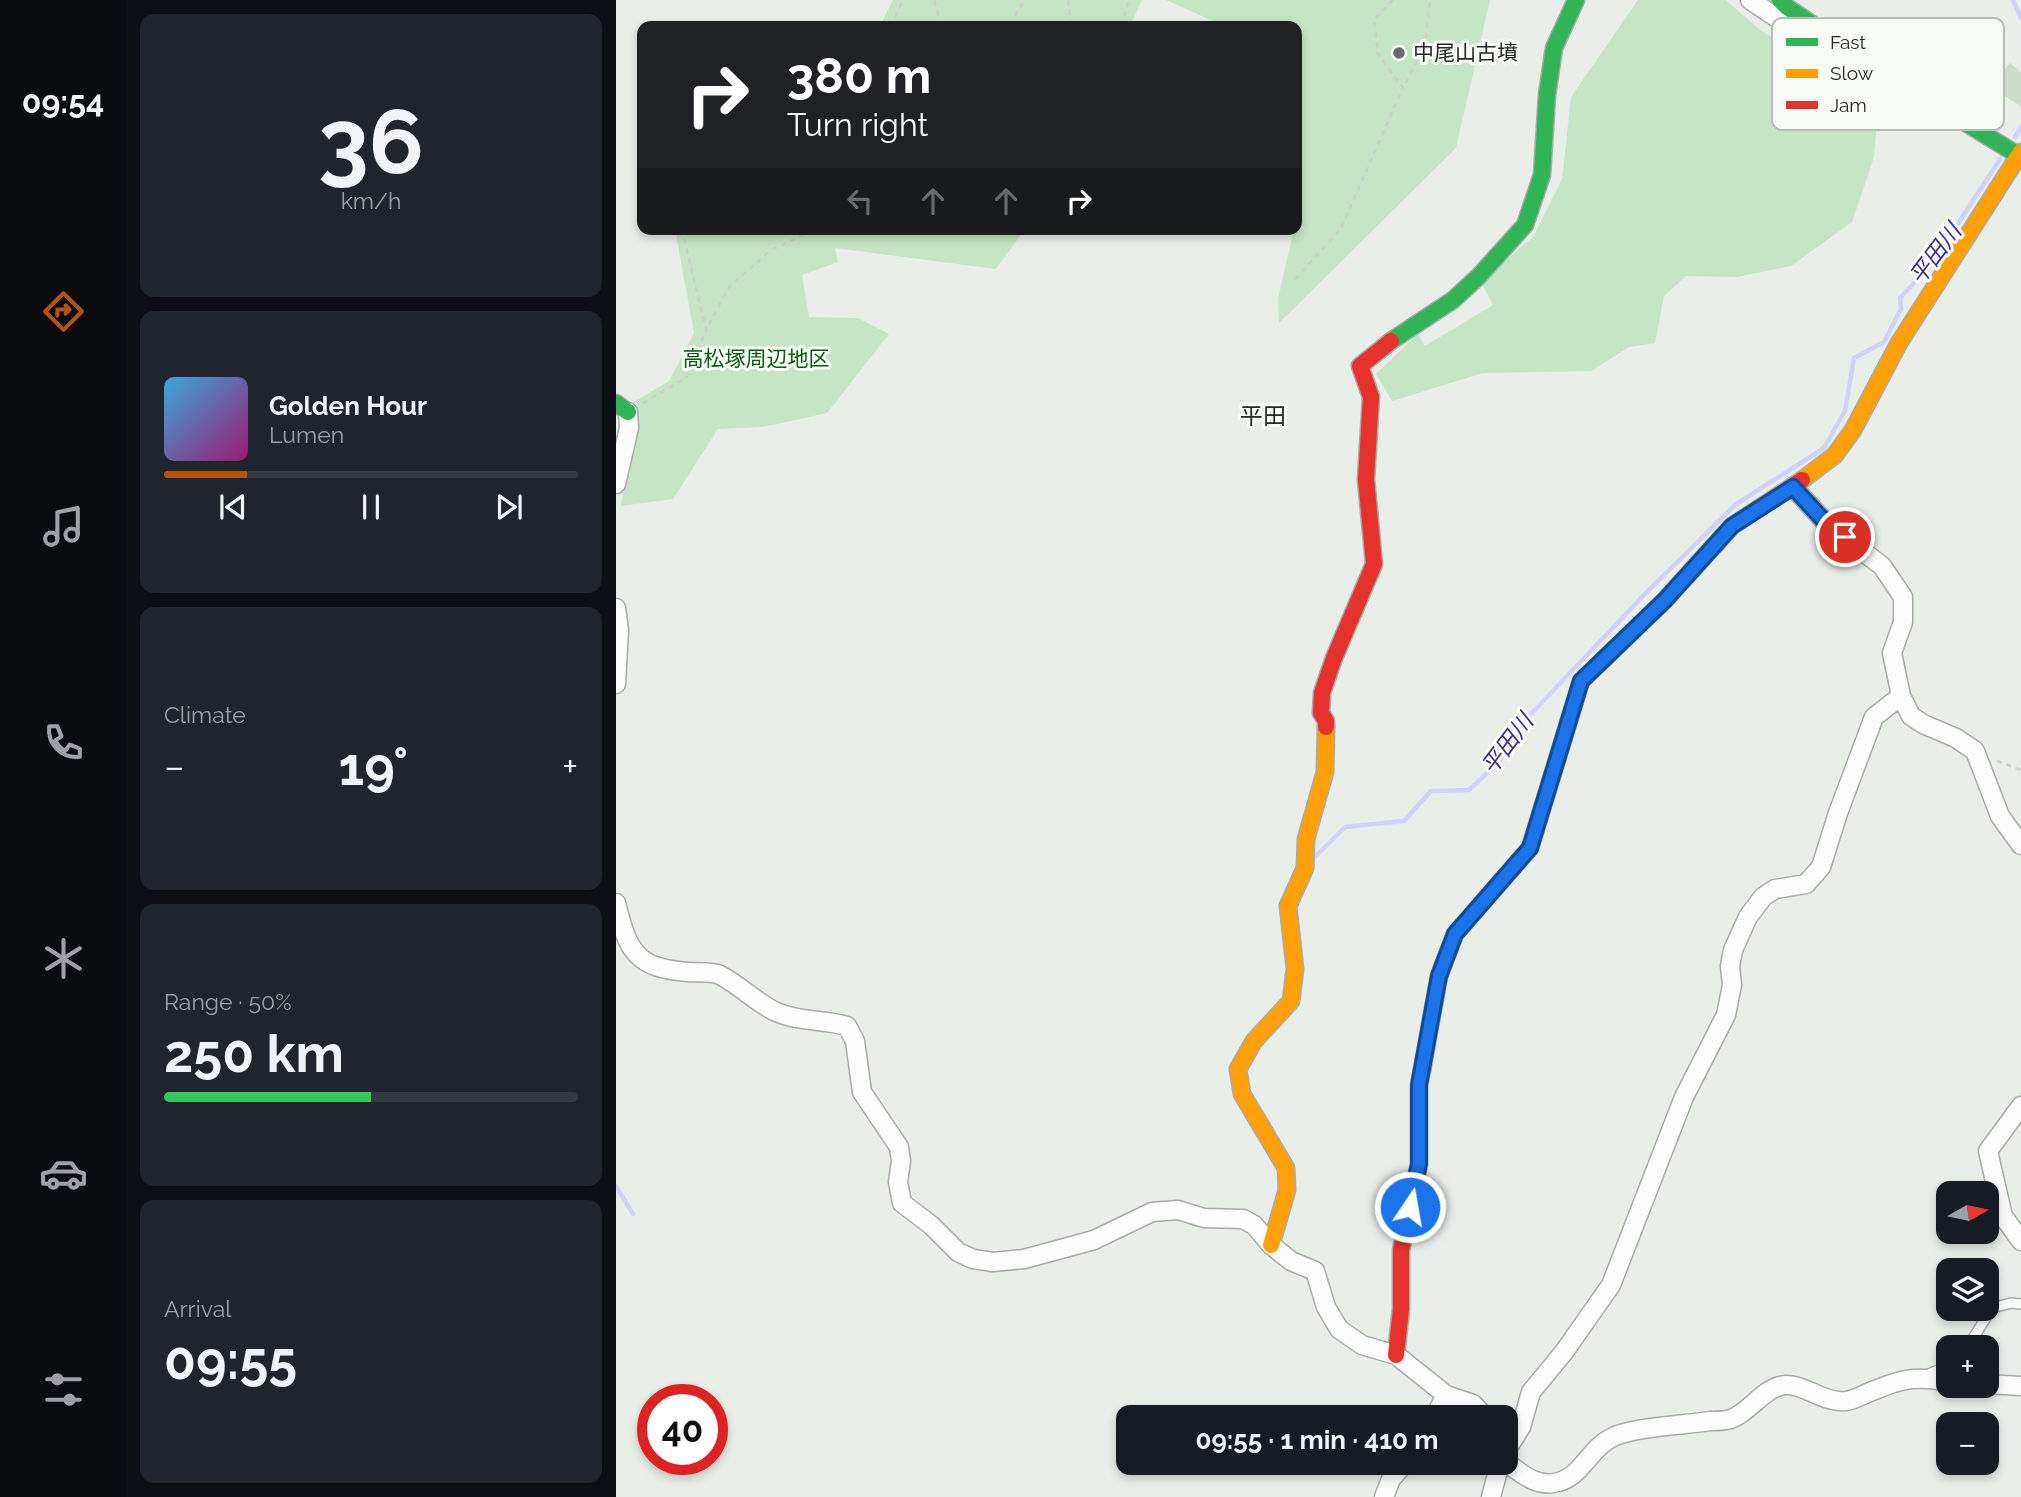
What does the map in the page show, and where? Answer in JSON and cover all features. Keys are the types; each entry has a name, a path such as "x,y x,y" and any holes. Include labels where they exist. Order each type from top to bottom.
{"street":[{"path":"1271,1245 1287,1190 1286,1168 1242,1094 1238,1069 1254,1041 1292,1001 1295,969 1288,906 1305,868 1306,839 1325,772 1326,721 1321,713 1322,693 1374,564 1366,479 1371,397 1360,366 1380,348 1453,300 1479,276 1525,225 1542,175 1547,95 1554,48 1576,0"},
{"path":"1749,0 1776,18"},
{"path":"1780,0 1803,18"},
{"path":"1396,1355 1401,1309 1401,1250 1419,1164 1419,1085 1439,976 1455,934 1530,848 1581,681 1665,600 1732,526 1793,487 1835,455 1853,430 1899,343 2020,155 1979,130"},
{"path":"616,484 629,428 622,408"},
{"path":"1793,487 1826,523 1882,566 1903,597 1903,622 1892,653 1901,696 1911,716 1956,738 1975,751 2000,816 2021,845"},
{"path":"616,608 619,630 616,684"},
{"path":"1518,1432 1531,1392 1564,1352 1611,1285 1684,1097 1726,1015 1732,985 1730,966 1733,950 1748,917 1763,897 1775,889 1806,884 1821,867 1874,717 1901,696"},
{"path":"616,903 624,936 635,955 650,964 681,972 718,974 774,1010 792,1018 831,1021 847,1026 855,1041 862,1092 899,1147 901,1161 898,1182 902,1203 931,1225 958,1252 973,1259 993,1262 1024,1259 1094,1240 1152,1212 1178,1210 1204,1218 1243,1219 1254,1225 1271,1245 1291,1261 1315,1271 1326,1307 1339,1329 1362,1345 1396,1355 1446,1395 1474,1405"},
{"path":"2021,1106 1988,1151 2003,1216 2021,1241"},
{"path":"1518,1471 1533,1481 1550,1484 1563,1481 1577,1472 1597,1447 1612,1437 1631,1432 1731,1419 1781,1385 1793,1386 1827,1400 1846,1401 1903,1379 1919,1377 1936,1379"},
{"path":"1999,1385 2021,1387"},
{"path":"1441,1405 1446,1395"},
{"path":"1384,1497 1394,1475"},
{"path":"1491,1497 1497,1475"}],"lane":[{"path":"1975,1335 1992,1308 2011,1303 2021,1304"},
{"path":"1919,1377 1936,1371"}],"path":[{"path":"893,21 902,0"},
{"path":"934,0 940,21"},
{"path":"1015,21 1016,13 1025,0"},
{"path":"1068,0 1070,21"},
{"path":"1123,21 1129,0"},
{"path":"1393,0 1374,20 1378,54 1403,88"},
{"path":"1295,279 1340,230 1403,88 1425,46 1430,0"},
{"path":"683,235 706,330"},
{"path":"622,408 686,378 706,330 729,287 771,250 803,235"}],"green space":[{"path":"893,0 1142,0 1132,21 882,21"},
{"path":"1166,0 1490,0 1456,148 1279,323 1278,299 1293,235 1302,235 1302,21 1213,21"},
{"path":"1638,0 1726,0 1772,37 1772,130 1876,130 1874,157 1852,222 1791,266 1737,277 1686,276 1664,296 1655,343 1629,347 1591,371 1483,373 1392,401 1376,374 1418,334 1425,346 1493,305 1481,282 1533,237 1562,179 1571,97"},
{"name":"高松塚周辺地区","path":"676,235 1021,235 996,269 835,248 838,262 802,275 809,317 858,318 889,334 827,413 763,427 718,429 673,499 621,506 633,426 632,403 669,381 694,333"}],"building":[{"path":"2010,63 2021,72 2021,106 2004,96 2004,70"}],"waterway":[{"name":"平田川","path":"2013,0 2021,18"},
{"name":"平田川","path":"2015,137 2021,127"},
{"name":"平田川","path":"1315,857 1345,827 1404,821 1431,791 1469,790 1500,761 1510,732 1531,714 1644,595 1735,505 1824,448 1845,411 1854,358 1884,342 1901,309 1900,298 1931,265 2000,159"},
{"path":"616,1186 633,1214"}],"traffic: fast":[{"path":"1391,341 1453,300 1479,276 1525,225 1542,175 1547,95 1554,48 1576,0"},
{"path":"1780,0 1803,18"},
{"path":"1977,130 2021,157"},
{"path":"616,403 628,412"}],"traffic: slow":[{"path":"1802,480 1835,455 1853,430 1899,343 2021,152"},
{"path":"1422,1070 1439,976 1455,934 1530,848 1581,681 1604,659"},
{"path":"1271,1245 1287,1190 1286,1168 1242,1094 1238,1069 1254,1041 1291,1001 1295,969 1288,906 1305,868 1306,839 1325,772 1326,727"}],"traffic: jam":[{"path":"1326,727 1321,713 1322,693 1374,564 1366,479 1371,397 1360,366 1391,341"},
{"path":"1604,659 1665,600 1732,526 1802,480"},
{"path":"1396,1355 1401,1309 1401,1250 1419,1164 1419,1085 1422,1070"}],"place":[{"name":"中尾山古墳","path":"1399,53"}],"district":[{"name":"平田","path":"1263,416"}],"route":[{"path":"1410,1207 1419,1164 1419,1085 1439,976 1455,934 1530,848 1581,681 1665,600 1732,526 1793,487 1826,523 1845,537"}]}
